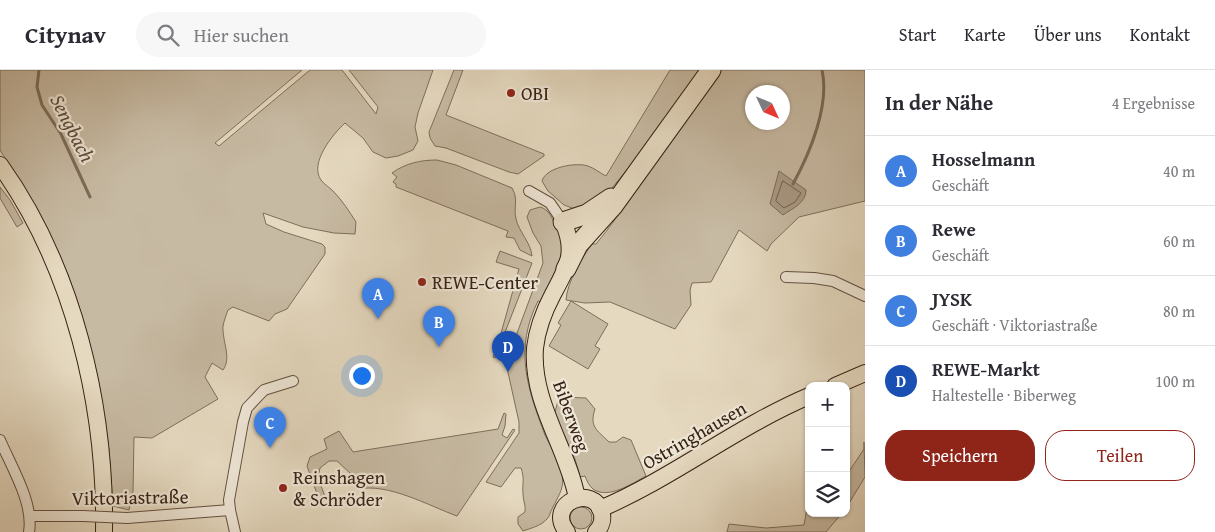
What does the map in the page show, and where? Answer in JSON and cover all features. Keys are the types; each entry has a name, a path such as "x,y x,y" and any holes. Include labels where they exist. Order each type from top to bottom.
{"highway":[{"path":"566,269 578,245 614,206 711,70"},
{"path":"565,226 598,209 634,177"},
{"path":"565,226 583,231 596,225"}],"main road":[{"path":"0,165 37,226 59,277 75,322 96,416 103,480 104,529"},
{"name":"Biberweg","path":"565,226 570,250 566,269 541,320 535,347 535,360 539,390 567,459 577,498"},
{"path":"844,382 865,373"},
{"name":"Ostringhausen","path":"600,509 677,469 755,422 805,398"},
{"path":"559,530 563,511 568,502 577,498 591,500 600,509 602,519 596,532"}],"street":[{"name":"Biberweg","path":"529,191 550,203 565,226"},
{"path":"786,277 833,281 865,296"},
{"path":"235,532 230,510 230,490 247,408 264,390 293,381"},
{"path":"0,440 26,502 30,516 29,532"},
{"name":"Viktoriastraße","path":"30,516 127,518 230,510"}],"shaded area":[{"path":"0,70 302,70 215,143 219,146 310,70 342,70 376,114 378,107 349,70 433,70 418,113 415,127 418,141 413,150 386,158 373,152 363,138 345,123 334,134 320,157 318,173 321,180 339,198 356,222 355,234 334,233 303,227 263,213 266,224 322,244 325,247 325,254 287,309 275,314 269,321 233,307 228,310 223,326 227,355 226,365 223,370 212,363 205,377 218,399 152,438 134,437 133,491 129,510 113,506 109,450 101,396 77,300 43,220 0,150"},
{"path":"454,70 463,70 446,115 544,154 544,156 518,174 446,148 435,146 429,132"},
{"path":"670,70 703,70 650,142 607,194 577,209 564,205 548,191 542,181 545,176 555,169 569,165 588,166 606,176"},
{"path":"720,70 865,70 865,201 799,217 771,244 767,251 739,230 711,282 692,283 690,290 691,305 675,329 610,302 585,303 566,300 572,278 584,256 592,244 596,244 625,205 632,191"},
{"path":"437,160 456,165 512,188 516,200 516,219 530,247 532,256 520,250 514,238 506,237 508,231 396,187 396,184 393,182 397,177 392,173 408,164"},
{"path":"0,187 23,223 17,227 0,198"},
{"path":"540,207 551,216 560,235 562,245 556,273 541,302 538,301 526,336 526,368 533,401 545,435 558,460 563,481 561,490 548,518 539,525 523,531 518,524 518,517 525,512 521,468 515,468 501,487 486,482 519,433 519,422 505,359 513,344 543,263 541,246 533,233 527,217 530,210"},
{"path":"500,251 532,263 495,358 493,357 519,269 496,262"},
{"path":"571,301 608,324 595,346 600,349 588,369 549,346 561,325 558,323"},
{"path":"559,397 586,398 595,409 593,420 595,428 609,442 616,442 623,437 631,440 646,476 613,492 599,492 593,489 585,476 580,477 575,459 554,416"},
{"path":"504,413 506,414 505,426 502,435 507,438 513,429 515,430 457,516 395,492 382,489 357,489 350,473 337,461 329,461 320,468 318,478 326,499 320,502 307,466 310,457 327,449 324,439 339,431 353,452 498,429"},
{"path":"864,442 865,477 850,501 850,470 864,449"},
{"path":"581,507 589,510 592,518 589,526 581,529 573,526 570,518 573,510"},
{"path":"805,517 839,517 826,532 727,532 729,524 766,528 804,525"}],"water":[{"path":"779,171 806,190 801,202 783,215 770,204"}],"waterway":[{"name":"Sengbach","path":"39,70 37,87 42,105 61,134 90,197"},
{"path":"793,184 806,158 817,129 823,98 822,70"}],"place":[{"name":"OBI","path":"511,93"},
{"name":"REWE-Center","path":"422,282"},
{"name":"Hosselmann","path":"378,319"},
{"name":"Rewe","path":"439,347"},
{"name":"REWE-Markt","path":"508,372"},
{"name":"JYSK","path":"270,448"},
{"name":"Reinshagen & Schröder","path":"283,488"}]}
